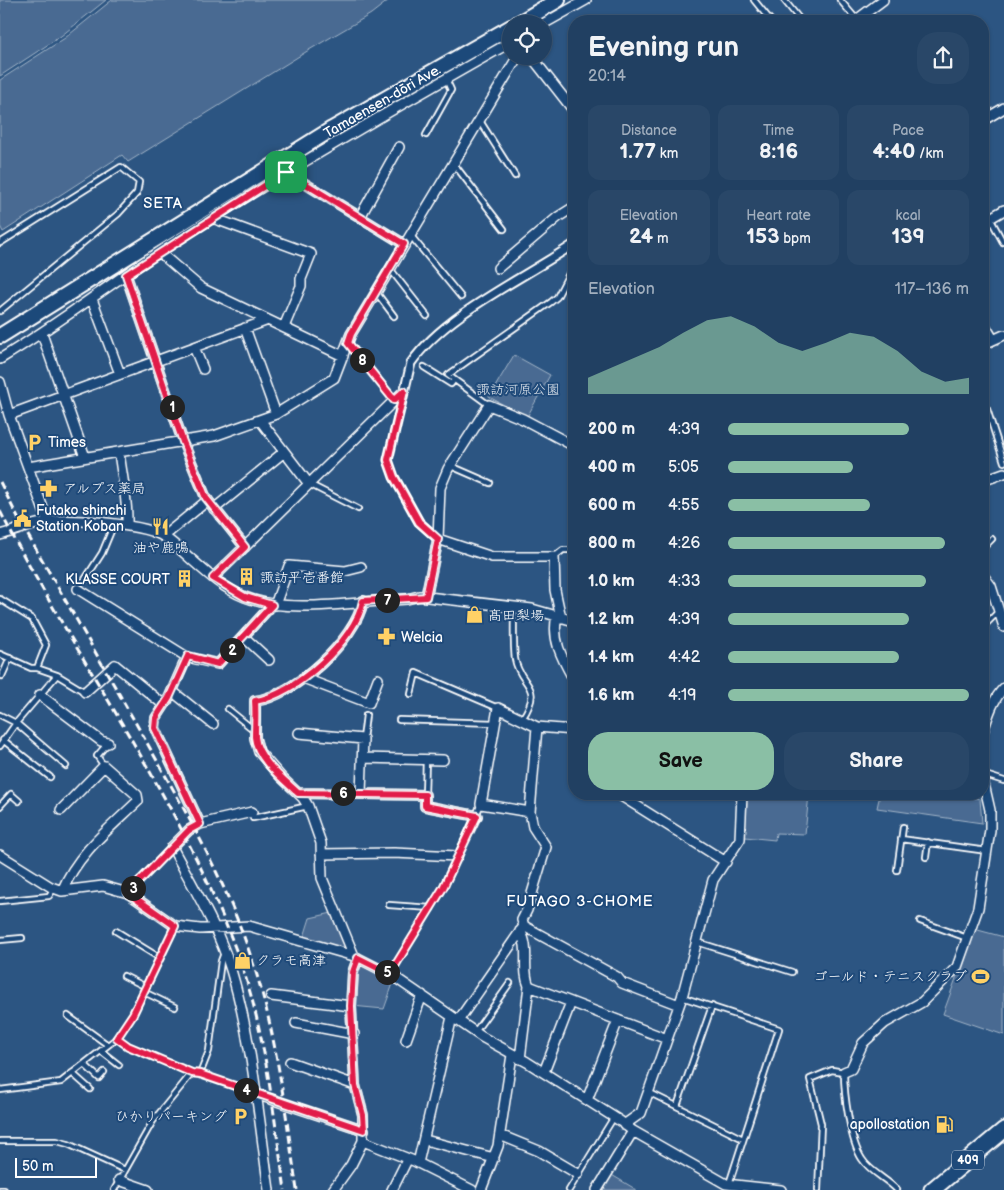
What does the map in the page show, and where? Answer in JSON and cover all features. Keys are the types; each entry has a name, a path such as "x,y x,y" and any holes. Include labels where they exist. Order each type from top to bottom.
{"highway":[{"name":"409","path":"932,1190 1004,1130"}],"main road":[{"path":"532,15 558,0"},
{"name":"Tamaensen-dōri Ave.","path":"0,336 332,129 502,32"}],"street":[{"path":"552,19 586,0"},
{"path":"864,15 884,0"},
{"path":"0,360 42,334 158,252 286,172 502,47"},
{"path":"28,467 214,436 276,414 334,378 351,334 513,65"},
{"path":"538,65 568,103"},
{"path":"989,117 1004,108"},
{"path":"360,217 399,147"},
{"path":"286,172 404,244"},
{"path":"989,219 1004,210"},
{"path":"498,268 568,211"},
{"path":"213,218 311,254 301,286 284,328"},
{"path":"568,248 482,301 439,333 420,350 411,363 388,460 394,477 419,522 438,539 492,557 554,557 554,590 559,617 554,630 556,644 568,668"},
{"path":"158,252 201,288 343,356"},
{"path":"126,275 183,442 208,500 245,547"},
{"path":"92,299 120,374"},
{"path":"9,415 268,320"},
{"path":"245,328 276,414"},
{"path":"989,332 993,339"},
{"path":"42,334 85,457"},
{"path":"989,341 1004,335"},
{"path":"194,347 202,369"},
{"path":"0,382 9,415 48,522"},
{"path":"213,578 404,391"},
{"path":"426,597 438,539 440,488 450,466 489,405 523,419 568,443"},
{"path":"260,420 309,484"},
{"path":"119,452 124,495 128,506 127,525"},
{"path":"214,508 284,452"},
{"path":"989,478 1004,473"},
{"path":"164,536 208,500"},
{"path":"0,536 48,522 127,525 148,529 164,536 213,578 245,597 273,605 426,597 514,607 568,619"},
{"path":"81,585 188,656 218,664 273,605 289,566 345,571 361,567"},
{"path":"989,584 1004,627"},
{"path":"337,1189 362,1141 364,1130 363,1115 355,1085 354,1034 351,1006 356,957 327,895 322,878 321,843 308,806 259,752 255,701 268,699 303,678 318,666 345,637 360,613 363,601"},
{"path":"244,637 269,660"},
{"path":"188,656 172,691 156,718 155,728 200,824"},
{"path":"86,692 115,665 164,706"},
{"path":"303,678 369,703 378,679"},
{"path":"989,716 998,694 1004,688"},
{"path":"172,691 213,724"},
{"path":"40,695 101,741 108,744"},
{"path":"530,812 481,804 498,708 537,727 568,730"},
{"path":"481,1190 494,1158 500,1135 529,986 526,980 526,955 522,920 527,910 546,847 533,827 530,812 537,727"},
{"path":"299,733 363,739 361,793"},
{"path":"363,758 443,760"},
{"path":"58,890 84,853 138,801 137,795 104,766 61,810"},
{"path":"298,793 425,795 425,806 477,816"},
{"path":"628,800 726,862"},
{"path":"624,1124 641,1113 681,1001 713,880 740,839 742,800"},
{"path":"844,1072 851,1069 863,1043 878,1029 922,1002 958,966 978,908 988,851 990,810 988,800"},
{"path":"252,812 200,824 189,830 172,847 214,927 225,951 234,980 256,1094 269,1190"},
{"path":"321,854 394,853 456,856"},
{"path":"0,855 58,890 103,886 128,893 175,926 200,929 249,926 356,957 390,974 455,1019 544,1072 633,1131 729,1184 781,1190"},
{"path":"522,928 617,977 622,983 681,1001"},
{"path":"418,1163 455,1019 522,928"},
{"path":"529,986 667,1039"},
{"path":"406,1040 422,995"},
{"path":"271,996 351,1006"},
{"path":"544,1072 571,1002"},
{"path":"587,1100 618,1020"},
{"path":"296,1023 354,1034"},
{"path":"290,1062 355,1085"},
{"path":"256,1094 364,1130"},
{"path":"597,1190 633,1131"},
{"path":"500,1135 540,1152 578,1174"},
{"path":"425,1140 494,1158"},
{"path":"362,1141 418,1163 472,1190"},
{"path":"392,1190 407,1160"},
{"path":"119,1180 148,1190"}],"lane":[{"path":"754,0 766,15"},
{"path":"784,0 796,15"},
{"path":"840,0 851,15"},
{"path":"426,135 451,90 446,78"},
{"path":"479,120 515,176"},
{"path":"453,163 504,229"},
{"path":"0,243 121,167 139,182 137,194 118,214 0,311"},
{"path":"989,225 1002,242"},
{"path":"410,234 461,297"},
{"path":"390,269 427,316"},
{"path":"489,405 448,375 558,297 568,276"},
{"path":"376,292 394,316"},
{"path":"348,343 394,400"},
{"path":"424,367 451,384 454,380"},
{"path":"989,415 1004,462"},
{"path":"450,466 490,483"},
{"path":"309,484 358,509"},
{"path":"81,585 102,553 114,524"},
{"path":"989,542 992,539"},
{"path":"554,557 563,550 568,550"},
{"path":"0,599 32,619 44,639 46,645 38,668"},
{"path":"514,607 515,659 520,674 528,681 531,691 531,701 522,719"},
{"path":"989,621 999,611"},
{"path":"0,654 31,668 38,668 57,675 86,692"},
{"path":"2,676 10,658"},
{"path":"411,694 416,673 498,708"},
{"path":"0,746 16,722 57,675"},
{"path":"228,709 256,732"},
{"path":"0,715 16,722 66,766"},
{"path":"363,739 366,715"},
{"path":"399,720 496,723"},
{"path":"3,740 50,777"},
{"path":"104,766 97,756 108,744"},
{"path":"425,795 426,759"},
{"path":"989,776 1004,781"},
{"path":"0,806 11,794 20,801"},
{"path":"390,974 443,888 481,804"},
{"path":"252,812 253,818 308,806"},
{"path":"897,870 903,826"},
{"path":"901,839 988,851"},
{"path":"926,857 928,842"},
{"path":"128,893 172,847"},
{"path":"0,901 49,896 58,890"},
{"path":"389,905 431,908"},
{"path":"920,921 967,938"},
{"path":"0,1090 61,1082 117,1038 145,990 175,926"},
{"path":"116,932 160,958"},
{"path":"0,940 22,938"},
{"path":"697,942 792,972"},
{"path":"200,1074 209,1051 220,962 225,951"},
{"path":"124,976 175,1007"},
{"path":"476,1032 510,983"},
{"path":"681,1001 712,1006 779,1029 729,1184"},
{"path":"677,1106 712,1006"},
{"path":"68,1016 108,1045"},
{"path":"117,1038 128,1046 192,1073 200,1074 256,1094"},
{"path":"100,1051 119,1065"},
{"path":"84,1064 99,1078 104,1072"},
{"path":"818,1190 821,1124 810,1079 832,1070 844,1072 846,1101 855,1143 861,1159 898,1190"},
{"path":"72,1073 90,1090"},
{"path":"114,1190 153,1121 192,1073"},
{"path":"648,1092 743,1139"},
{"path":"570,1190 614,1117"},
{"path":"0,1141 57,1141 68,1144 125,1170"}],"green space":[{"path":"0,0 106,0 61,36 0,76"},
{"path":"112,0 389,0 371,14 309,50 128,162 122,155 3,232 0,226 0,80 65,38"},
{"name":"諏訪河原公園","path":"514,355 550,375 527,417 489,397"},
{"path":"746,800 808,800 805,834 776,833 775,840 745,837"},
{"path":"879,800 980,800 982,823 877,808"},
{"path":"332,913 347,945 343,950 304,937 310,918"},
{"name":"ゴールド・テニスクラブ","path":"974,929 1004,937 1004,1035 943,1014"},
{"path":"358,960 395,978 384,1009 352,1006"},
{"path":"610,1174 637,1190 601,1190"}],"railway":[{"path":"0,482 19,520 176,795 230,901 260,985 274,1043 297,1190"},
{"path":"0,511 30,567 159,788 189,844 216,902 240,961 256,1016 268,1074 285,1190"}],"place":[{"name":"Times","path":"34,442"},
{"name":"アルプス薬局","path":"49,488"},
{"name":"Futako shinchi Station Koban","path":"22,518"},
{"name":"油や鹿鳴","path":"161,527"},
{"name":"諏訪平壱番館","path":"246,577"},
{"name":"KLASSE COURT","path":"184,579"},
{"name":"髙田梨場","path":"474,615"},
{"name":"Welcia","path":"387,637"},
{"name":"クラモ高津","path":"242,960"},
{"name":"ゴールド・テニスクラブ","path":"981,976"},
{"name":"ひかりパーキング","path":"241,1116"},
{"name":"apollostation","path":"944,1124"}],"district":[{"name":"SETA","path":"163,203"},
{"name":"FUTAGO 3-CHOME","path":"580,901"}],"route":[{"path":"286,172 404,244 351,334 348,343 394,400 404,391 388,460 394,477 419,522 438,539 426,597 363,601 360,613 345,637 318,666 303,678 268,699 255,701 255,738 259,752 280,777 298,793 425,795 425,806 477,816 456,856 443,888 390,974 358,958 353,972 351,1006 355,1049 355,1085 363,1115 364,1130 200,1074 192,1073 128,1046 117,1038 133,1014 175,926 128,893 189,830 200,824 155,728 156,718 169,698 188,656 218,664 272,605 245,597 213,578 245,547 206,498 183,442 126,275 158,252 286,172"}]}
